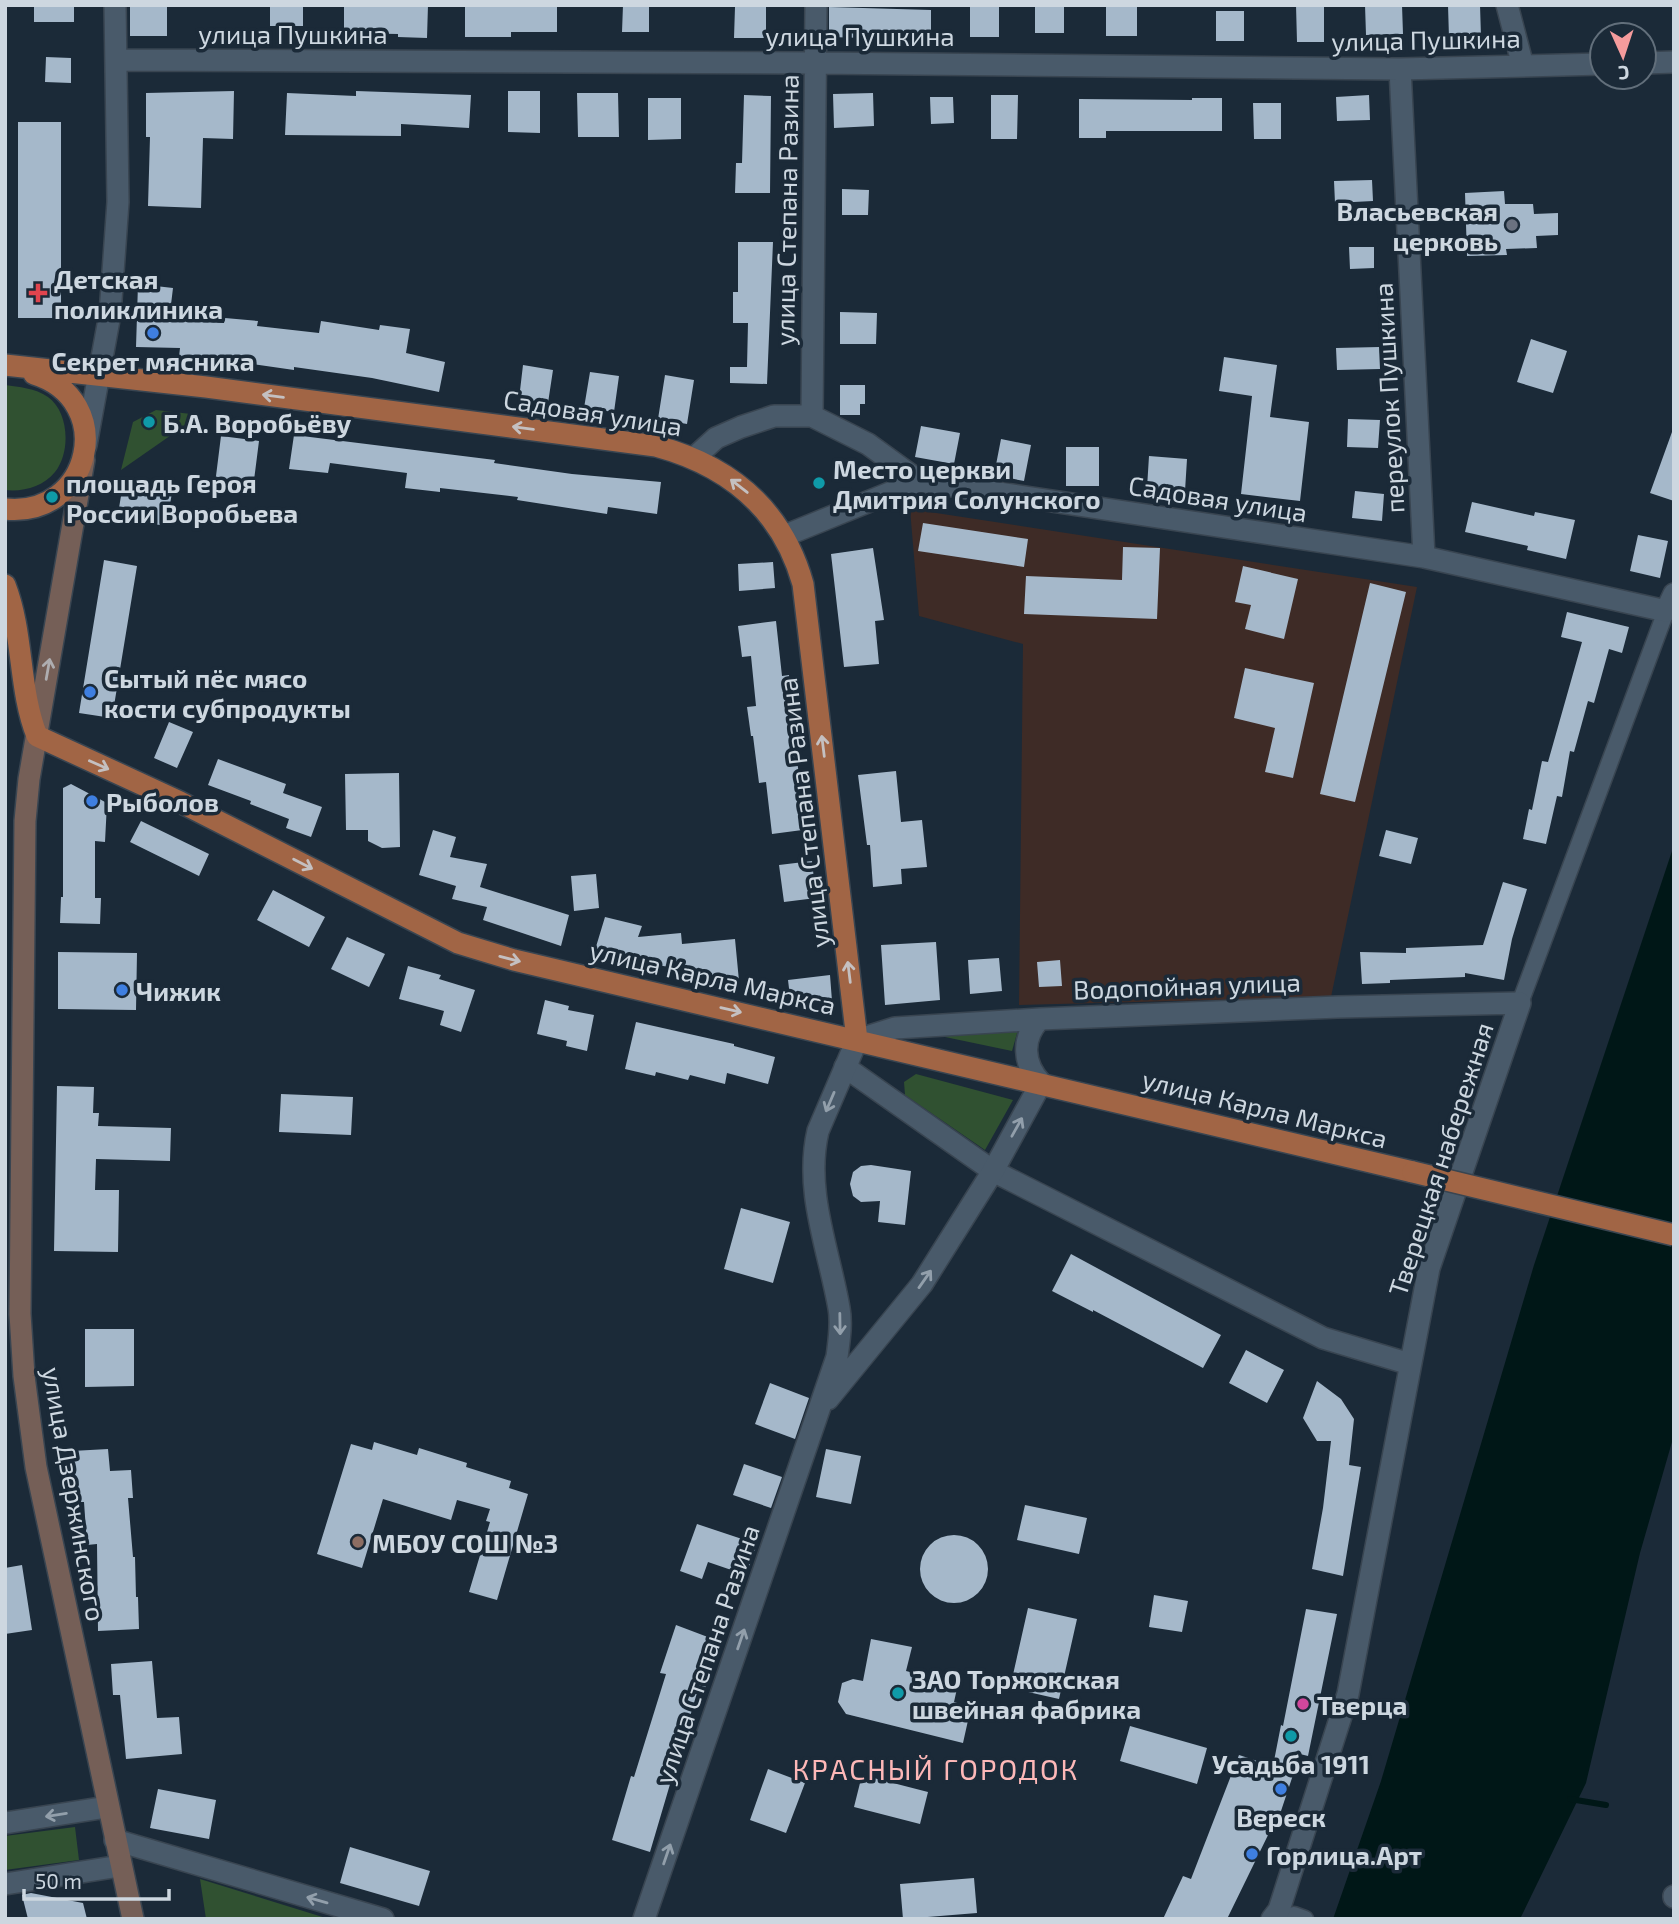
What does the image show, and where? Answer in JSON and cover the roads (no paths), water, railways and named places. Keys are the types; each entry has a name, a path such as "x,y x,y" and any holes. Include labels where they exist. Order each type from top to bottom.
{"main road":[{"name":"Садовая улица","path":"6,365 206,387 656,446 694,458 724,474 752,496 784,536"},
{"path":"5,509 30,508 50,501 67,488 84,456 83,422 69,396 46,378 6,365"},
{"name":"улица Дзержинского","path":"84,456 25,821 13,1133 20,1314 28,1406 42,1496 133,1919"},
{"name":"улица Степана Разина","path":"784,536 798,568 806,601 858,1040"},
{"path":"5,585 18,631 29,711 37,736"},
{"name":"улица Карла Маркса","path":"37,736 180,802 469,947 514,960 1041,1083 1674,1236"}],"street":[{"path":"84,456 110,314 118,202 115,5"},
{"name":"улица Степана Разина","path":"812,416 816,5"},
{"path":"1507,5 1523,66"},
{"name":"улица Пушкина","path":"117,60 1400,69 1588,64"},
{"name":"переулок Пушкина","path":"1400,69 1424,557"},
{"path":"694,458 716,438 741,427 774,416 812,416 868,444 919,481"},
{"path":"784,536 919,481"},
{"name":"Садовая улица","path":"919,481 1424,557 1670,603"},
{"name":"Тверецкая набережная","path":"1288,1916 1348,1694 1429,1268 1520,1003 1670,603"},
{"name":"Водопойная улица","path":"858,1040 895,1028 1040,1019 1520,1003"},
{"path":"1040,1019 1028,1037 1026,1051 1032,1072 1041,1083"},
{"name":"улица Степана Разина","path":"644,1919 837,1357 839,1310 816,1202 815,1145 818,1131 858,1040"},
{"path":"845,1067 993,1171 1323,1338 1410,1364"},
{"name":"улица Степана Разина","path":"820,1408 922,1284 993,1171 1041,1083"},
{"path":"5,1823 107,1807"},
{"path":"114,1840 383,1919"},
{"path":"5,1884 120,1866"}],"waterway":[{"path":"1570,1799 1606,1805"}],"place":[{"name":"Власьевская церковь","path":"1512,225"},
{"name":"Детская поликлиника","path":"38,293"},
{"name":"Секрет мясника","path":"153,333"},
{"name":"Б.А. Воробьёву","path":"149,422"},
{"name":"Место церкви Дмитрия Солунского","path":"819,483"},
{"name":"площадь Героя России Воробьева","path":"52,497"},
{"name":"Сытый пёс мясо кости субпродукты","path":"90,692"},
{"name":"Рыболов","path":"92,801"},
{"name":"Чижик","path":"122,990"},
{"name":"МБОУ СОШ №3","path":"358,1542"},
{"name":"ЗАО Торжокская швейная фабрика","path":"898,1693"},
{"name":"Тверца","path":"1303,1704"},
{"name":"Усадьба 1911","path":"1291,1736"},
{"name":"Вереск","path":"1281,1789"},
{"name":"Горлица.Арт","path":"1252,1854"}],"district":[{"name":"КРАСНЫЙ ГОРОДОК","path":"936,1769"}]}
